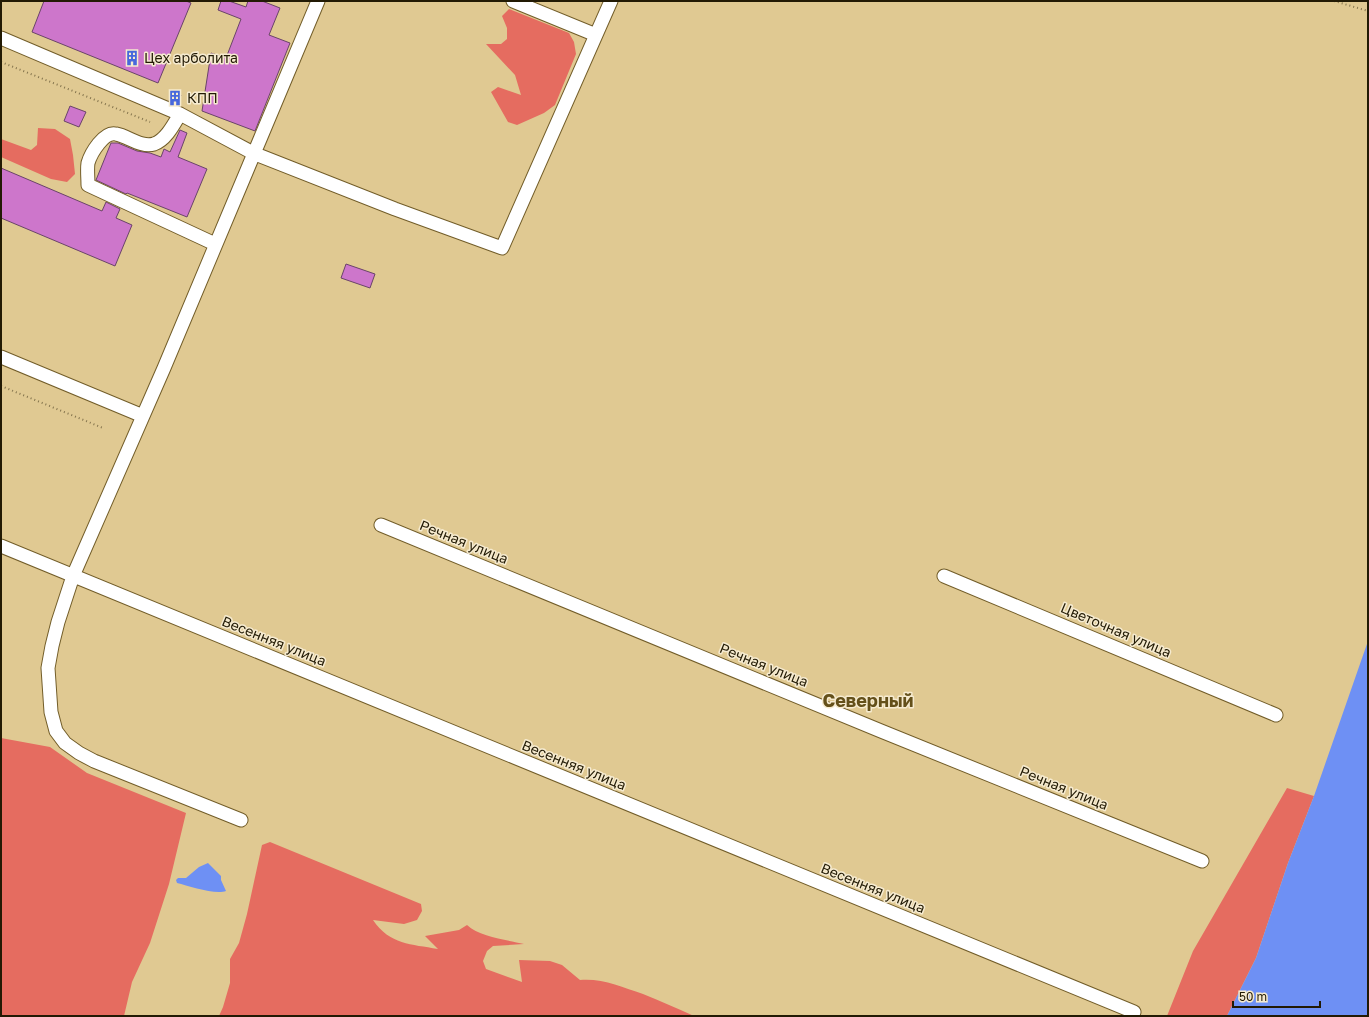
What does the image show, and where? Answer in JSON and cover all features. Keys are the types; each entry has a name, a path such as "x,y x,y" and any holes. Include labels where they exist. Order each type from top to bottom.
{"street":[{"path":"241,820 94,761 65,743 56,731 51,712 48,668 58,622 73,576 164,368 318,1"},
{"path":"513,1 596,35"},
{"path":"1,38 180,114 253,153 395,209 502,248 611,1"},
{"path":"180,114 162,139 154,144 143,144 115,133 109,134 100,142 88,163 88,185 215,244"},
{"path":"1,357 143,416"},
{"name":"Речная улица","path":"381,525 881,731 1202,861"},
{"name":"Весенняя улица","path":"1,546 1134,1012"},
{"name":"Цветочная улица","path":"944,576 1276,715"}],"path":[{"path":"1334,1 1368,12"},
{"path":"1,62 150,122"},
{"path":"1,386 103,428"}],"shaded area":[{"path":"509,9 569,33 574,42 576,54 555,105 544,113 517,125 508,122 491,92 498,87 521,95 515,75 486,44 501,44 507,39 507,28 502,16"},
{"path":"38,128 55,129 70,139 75,174 67,182 51,179 1,157 1,139 31,150 37,145"},
{"path":"1,738 50,747 87,773 186,813 169,884 150,943 132,982 124,1016 1,1016"},
{"path":"1287,788 1314,796 1288,863 1256,958 1227,1016 1167,1016 1193,951"},
{"path":"270,842 421,904 422,911 417,920 404,924 373,920 380,928 394,939 410,944 438,949 425,936 459,930 467,925 472,929 486,935 524,944 493,946 487,951 483,961 486,969 522,982 519,960 550,961 562,965 580,980 596,980 620,986 643,994 694,1016 219,1016 230,983 230,959 239,943 262,845"}],"water":[{"path":"1368,641 1368,1016 1227,1016 1256,958 1288,863 1314,796"},
{"path":"208,863 221,876 221,880 226,891 215,892 177,883 176,880 178,878 186,878 199,867"}],"building":[{"name":"Цех арболита","path":"44,1 186,1 191,3 158,83 32,32"},
{"path":"221,1 229,1 246,7 248,1 262,1 280,8 269,35 290,43 255,131 202,111 211,53 226,58 241,19 218,10"},
{"name":"КПП","path":"172,92 181,95 177,104 169,101"},
{"path":"70,106 86,112 79,127 64,121"},
{"path":"180,130 187,133 178,157 207,169 187,217 127,193 126,194 96,180 111,143 118,143 137,151 150,153 161,157 164,149 170,152"},
{"path":"1,168 102,211 106,202 120,209 116,218 132,225 115,266 1,218"},
{"path":"346,264 375,274 370,288 341,278"}],"place":[{"name":"Цех арболита","path":"132,58"},
{"name":"КПП","path":"175,98"}],"district":[{"name":"Северный","path":"868,701"}]}
